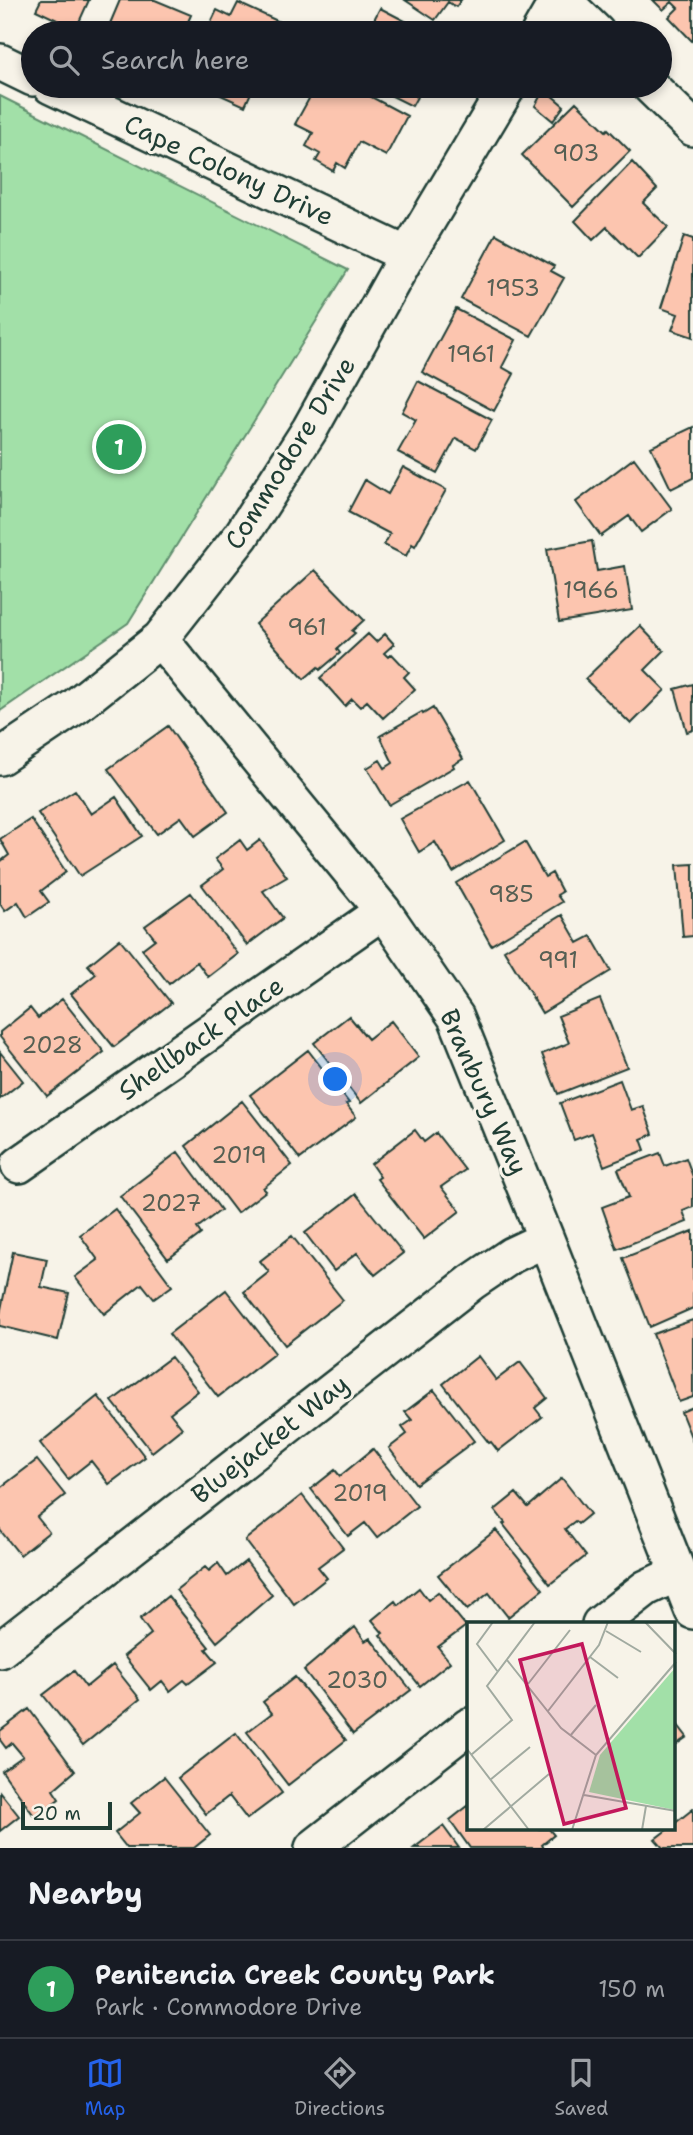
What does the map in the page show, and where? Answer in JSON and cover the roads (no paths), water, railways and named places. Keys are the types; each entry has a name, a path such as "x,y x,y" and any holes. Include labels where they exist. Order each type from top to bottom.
{"street":[{"path":"547,21 561,0 584,21"},
{"path":"0,62 21,72"},
{"name":"Cape Colony Drive","path":"76,98 407,255"},
{"name":"Commodore Drive","path":"0,757 76,706 160,639 241,536 310,429 407,255 501,98"},
{"path":"662,98 693,128"},
{"name":"Branbury Way","path":"160,639 383,911 456,1017 693,1611"},
{"name":"Shellback Place","path":"19,1165 383,911"},
{"name":"Bluejacket Way","path":"0,1650 472,1282 512,1255 546,1239"},
{"path":"603,1622 646,1588 678,1573"},
{"path":"313,1848 467,1728"}],"place":[{"name":"Penitencia Creek County Park","path":"119,447"}]}
